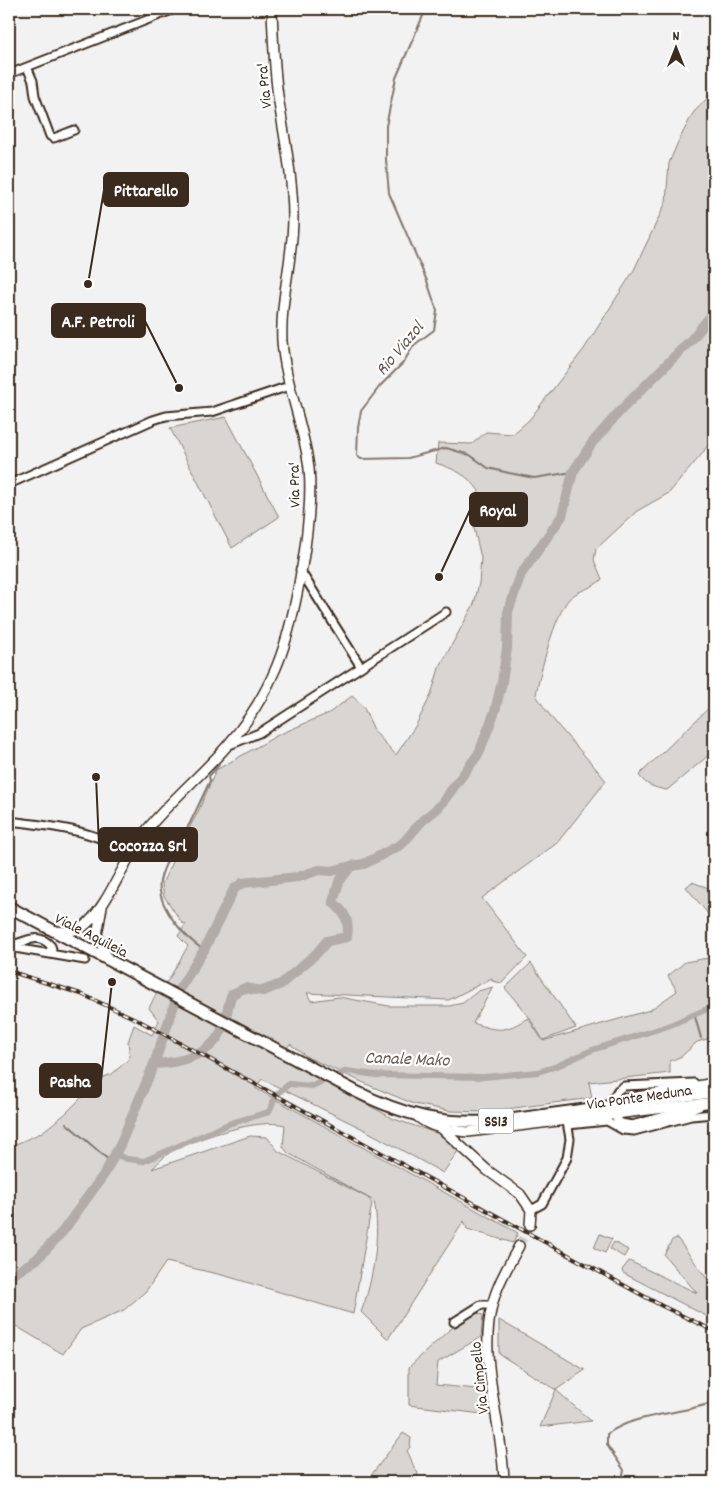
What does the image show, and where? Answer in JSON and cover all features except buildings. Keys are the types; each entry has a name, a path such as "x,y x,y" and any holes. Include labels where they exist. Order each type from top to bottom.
{"main road":[{"path":"9,902 51,930"},
{"name":"Viale Aquileia","path":"9,908 108,958 284,1053"},
{"path":"9,913 51,930"},
{"name":"Via Ponte Meduna","path":"284,1053 379,1103 418,1117 470,1123 569,1120 714,1092"}],"street":[{"path":"9,74 175,9"},
{"name":"Via Pra'","path":"51,930 79,929 88,923 103,903 138,842 172,800 226,747 257,705 276,667 292,618 309,506 309,466 284,360 282,313 291,254 293,205 278,92 272,9"},
{"path":"27,66 33,81 35,96 50,136 54,138 74,130"},
{"path":"9,484 153,420 166,416 212,412 290,386"},
{"path":"300,570 361,667"},
{"path":"226,747 259,733 446,612"},
{"path":"9,821 68,829 104,842 120,845 138,842"},
{"path":"104,842 129,856"},
{"name":"Via Pra'","path":"103,903 97,935 108,958"},
{"path":"9,946 32,937 38,938 51,946 52,949 47,953"},
{"path":"9,946 85,960"},
{"path":"613,1098 618,1090 624,1086 714,1082"},
{"name":"Via Ponte Meduna","path":"569,1120 587,1107 714,1082"},
{"name":"Via Ponte Meduna","path":"418,1117 425,1123 441,1128 468,1132 714,1102"},
{"name":"Via Ponte Meduna","path":"615,1117 621,1123 632,1125 714,1102"},
{"name":"Via Ponte Meduna","path":"569,1120 607,1121 623,1130 634,1131 691,1116 714,1114"},
{"name":"Via Ponte Meduna","path":"531,1210 542,1204 567,1158 570,1139 569,1120"},
{"path":"441,1128 487,1170 520,1194 531,1210 530,1224"},
{"path":"467,1150 465,1139 468,1132"},
{"name":"Via Cimpello","path":"504,1482 501,1440 488,1352 492,1305 519,1246"},
{"path":"454,1322 482,1305 492,1305"}],"shaded area":[{"path":"714,91 714,436 702,454 669,493 637,511 596,549 594,560 602,579 569,599 553,630 536,695 560,728 606,781 557,843 482,898 527,957 502,983 492,981 492,978 449,1000 307,993 311,1001 339,997 389,1006 449,1006 463,1003 478,991 493,987 473,1023 489,1028 502,1029 513,1026 528,1018 543,1041 650,1010 677,991 668,976 685,962 714,957 714,1037 697,1042 682,1056 670,1061 670,1073 589,1082 592,1098 483,1112 450,1111 414,1104 307,1057 290,1044 280,1057 394,1119 442,1135 458,1151 443,1173 365,1130 262,1079 255,1088 518,1233 513,1243 467,1229 464,1221 388,1339 361,1312 375,1257 377,1228 374,1201 288,1153 283,1147 285,1125 260,1124 246,1126 200,1139 176,1149 166,1155 152,1169 250,1136 267,1137 278,1151 368,1198 372,1203 353,1314 226,1276 166,1262 146,1291 124,1310 81,1329 63,1354 9,1322 9,1147 41,1133 65,1114 101,1078 112,1074 127,1061 130,1056 128,1042 134,1025 152,1035 159,1021 149,1008 157,992 169,979 188,946 178,936 186,924 182,923 164,896 162,884 180,844 197,814 216,770 278,735 329,713 352,696 363,706 375,732 396,755 416,725 431,695 439,668 474,604 479,583 481,558 474,528 479,491 475,485 460,473 436,463 438,443 472,444 486,432 513,434 529,420 584,349 634,270 666,202 669,163 678,142 693,113"},
{"path":"226,417 279,517 232,548 170,428"},
{"path":"714,703 714,754 709,755 667,790 647,784 639,775"},
{"path":"692,882 714,890 714,921 686,887"},
{"path":"531,963 576,1028 543,1040 529,1017 505,988"},
{"path":"600,1234 612,1239 605,1253 594,1248"},
{"path":"677,1238 714,1288 714,1320 623,1273 622,1270 629,1261 697,1293 664,1255 672,1240"},
{"path":"614,1242 628,1250 624,1257 610,1249"},
{"path":"474,1312 483,1315 481,1337 438,1362 436,1385 487,1390 490,1415 409,1405 409,1367 448,1331"},
{"path":"499,1320 585,1370 556,1390 499,1354"},
{"path":"556,1390 591,1421 540,1427"},
{"path":"403,1433 411,1438 410,1447 407,1451 418,1473 416,1482 366,1482"}],"waterway":[{"name":"Rio Viazol","path":"426,9 396,78 386,126 386,160 389,193 427,281 437,311 434,330 414,345 403,363 380,386 361,411 357,456 361,459 408,458 446,448 470,455 488,468 534,478 573,472"},
{"path":"154,1064 183,1060 209,1047 216,1040 225,1023 232,994 245,988 263,991 281,984 317,953 327,941 347,937 348,926 346,917 333,902 339,882 351,866 364,864 402,844 423,820 439,807 479,753 495,711 502,682 507,648 508,612 521,574 562,516 573,472 592,443 620,411 692,339 714,312"},
{"path":"204,950 189,938 167,911 160,891 160,881 169,858 190,823 210,781 209,776 219,765"},
{"path":"9,1277 37,1259 63,1231 105,1173 120,1145 154,1064 180,988 204,950 234,889 242,883 298,877 319,870 332,871 351,866"},
{"name":"Canale Mako","path":"115,1154 127,1159 144,1161 231,1123 269,1112 276,1095 289,1084 312,1086 347,1071 376,1075 484,1077 538,1072 557,1066 592,1050 668,1026 714,1006"},
{"path":"694,1013 701,1038"},
{"path":"66,1123 111,1162"},
{"path":"622,1482 624,1470 607,1445 607,1434 632,1422 714,1402"}],"tunnel":[{"path":"519,1246 530,1225"}],"railway":[{"path":"9,971 81,994 136,1019 662,1306 714,1331"}],"place":[{"name":"Pittarello","path":"88,284"},
{"name":"A.F. Petroli","path":"179,388"},
{"name":"Royal","path":"439,577"},
{"name":"Cocozza Srl","path":"96,777"},
{"name":"Pasha","path":"112,982"}]}
